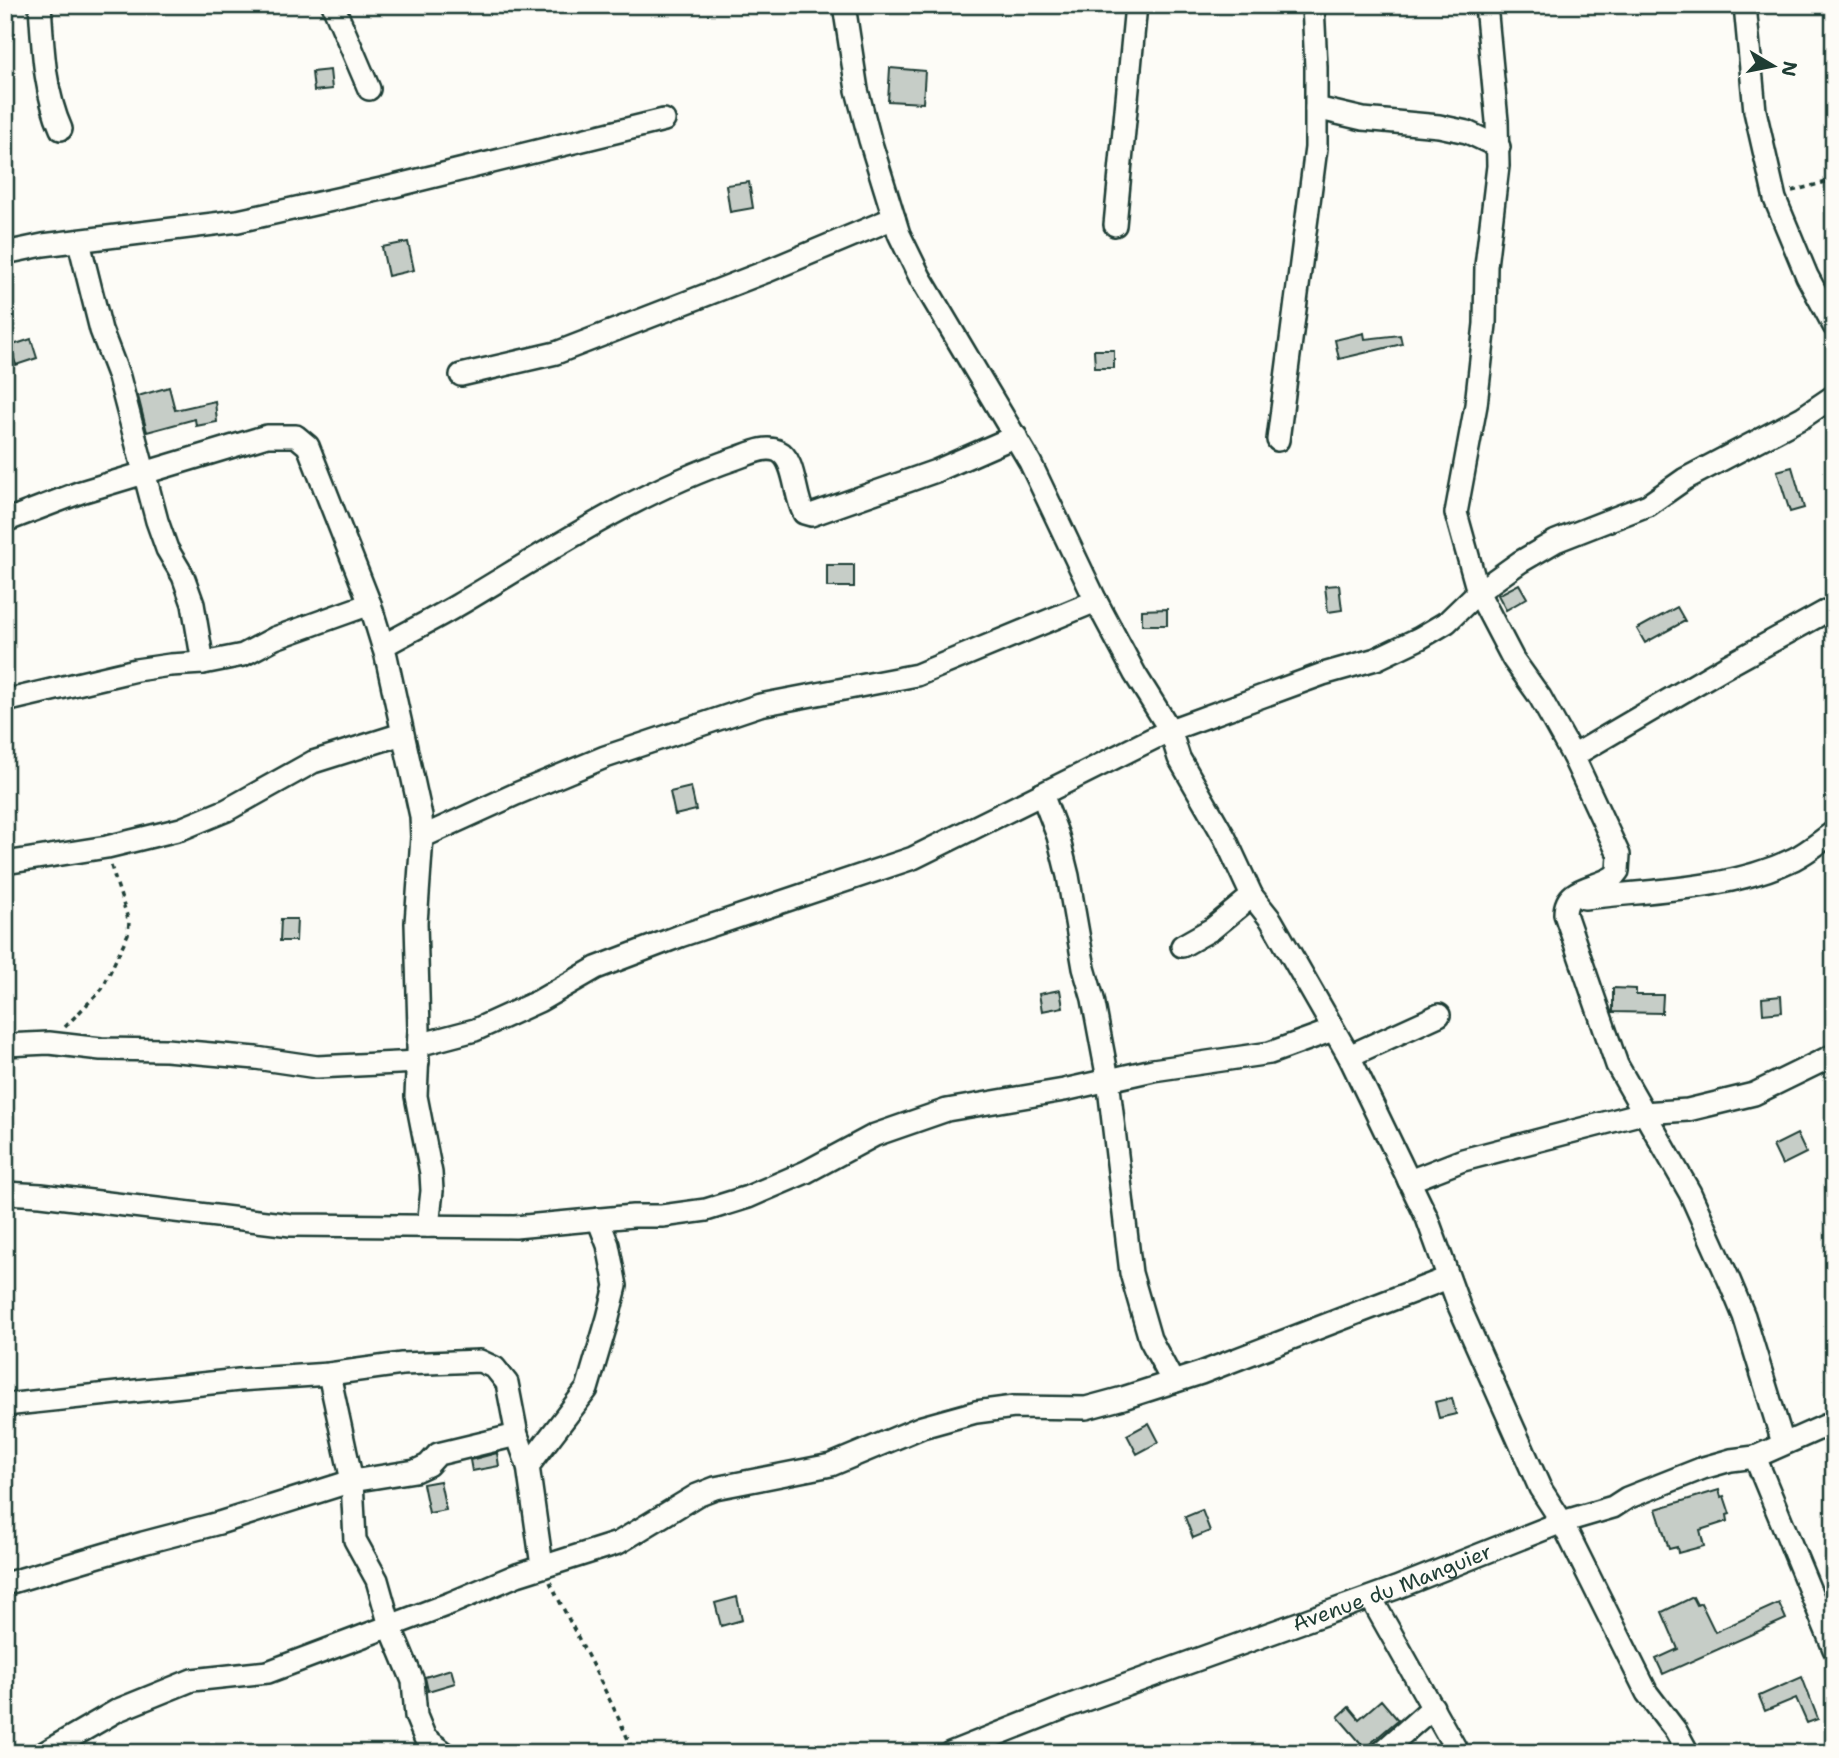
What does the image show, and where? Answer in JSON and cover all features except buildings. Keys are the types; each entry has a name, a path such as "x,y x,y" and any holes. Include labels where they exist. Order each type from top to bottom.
{"street":[{"path":"40,5 51,104 61,129"},
{"path":"333,5 369,89"},
{"path":"844,5 857,90 894,218 919,277 1016,436 1049,499 1096,601 1135,674 1170,730 1184,768 1225,838 1252,896 1284,942 1349,1056 1427,1217 1448,1278 1540,1488 1562,1522 1647,1693 1676,1731 1688,1753"},
{"path":"1115,225 1136,5"},
{"path":"1278,440 1316,148 1313,5"},
{"path":"1486,5 1499,146 1486,266 1485,324 1476,405 1457,506 1458,522 1478,592 1513,659 1540,697 1573,756 1619,859 1618,871 1614,876 1573,894 1568,899 1565,914 1617,1065 1690,1193 1729,1280 1748,1328 1783,1443"},
{"path":"1745,5 1755,111 1775,199 1807,276 1834,326"},
{"path":"1316,108 1363,119 1439,126 1467,132 1499,146"},
{"path":"5,253 43,245 238,221 664,120"},
{"path":"461,375 556,353 753,277 894,218"},
{"path":"79,242 101,330 119,377 167,549 183,576 193,604 203,663"},
{"path":"5,1045 49,1043 256,1058 317,1067 418,1053 539,1001 596,968 680,936 913,858 1170,730 1322,674 1376,659 1447,622 1478,592 1520,562 1556,541 1648,505 1685,479 1803,418 1834,396"},
{"path":"5,521 81,492 267,436 296,436 308,446 370,604 383,646 421,816 416,923 416,1096 431,1173 428,1226"},
{"path":"383,646 453,608 588,526 707,468 765,449 779,451 789,462 800,506 804,513 811,515 936,471 1016,436"},
{"path":"422,837 605,757 760,705 916,675 1096,601"},
{"path":"5,701 136,670 203,663 243,655 275,638 370,604"},
{"path":"1573,756 1834,607"},
{"path":"5,863 107,847 181,829 210,818 313,762 402,734"},
{"path":"1042,794 1058,836 1068,876 1108,1079 1131,1273 1150,1339 1172,1382"},
{"path":"1568,899 1711,884 1757,874 1796,858 1834,832"},
{"path":"1182,946 1213,929 1252,896"},
{"path":"1349,1056 1439,1015"},
{"path":"5,1194 41,1195 290,1225 515,1227 662,1216 706,1210 779,1185 875,1135 947,1110 1203,1062 1270,1053 1333,1030"},
{"path":"1409,1181 1463,1160 1643,1113 1688,1110 1754,1094 1834,1055"},
{"path":"528,1466 587,1389 608,1318 616,1286 608,1245 598,1219"},
{"path":"44,1753 118,1710 192,1680 268,1672 542,1566 583,1556 618,1543 697,1495 715,1488 831,1465 922,1427 976,1412 1014,1407 1086,1408 1172,1382 1448,1278"},
{"path":"5,1405 239,1380 329,1374 402,1364 480,1361 495,1368 508,1383 516,1435 528,1466 542,1566"},
{"path":"329,1374 352,1481 355,1540 377,1580 390,1626 413,1681 416,1716 425,1738 445,1753"},
{"name":"Avenue du Manguier","path":"954,1752 1071,1705 1371,1598 1562,1522 1613,1507 1627,1498 1703,1468 1755,1457 1834,1422"},
{"path":"5,1584 219,1523 352,1481 415,1471 428,1465 438,1454 516,1435"},
{"path":"1755,1457 1834,1649"},
{"path":"1371,1598 1458,1753"},
{"path":"1381,1753 1433,1707"}],"path":[{"path":"1775,199 1800,188 1834,180"},
{"path":"49,1043 102,989 128,934 129,922 118,892 107,847"},
{"path":"542,1566 587,1659 610,1697 634,1753"}]}
